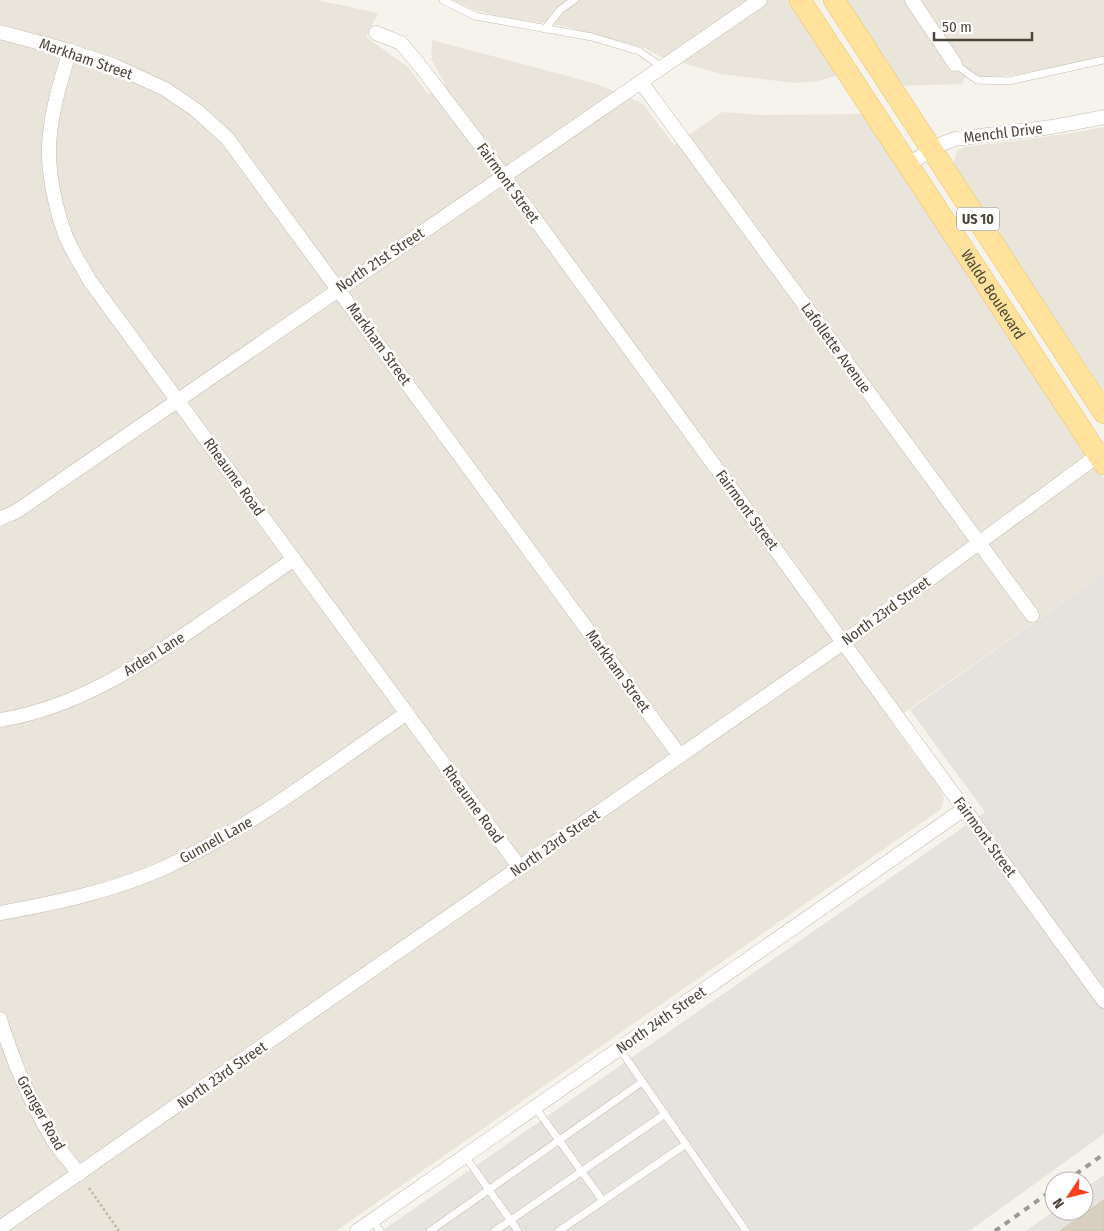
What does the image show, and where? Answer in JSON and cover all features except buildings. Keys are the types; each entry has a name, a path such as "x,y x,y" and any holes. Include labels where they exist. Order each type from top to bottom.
{"main road":[{"name":"Waldo Boulevard","path":"800,0 1102,456"},
{"name":"Waldo Boulevard","path":"834,0 1104,413"}],"street":[{"name":"North 21st Street","path":"0,519 17,511 338,288 760,0"},
{"path":"912,0 955,64"},
{"name":"Markham Street","path":"0,32 70,51 115,66 166,89 196,110 226,138 680,756"},
{"name":"Fairmont Street","path":"376,33 401,43 503,175 1104,1001"},
{"name":"Rheaume Road","path":"70,51 61,78 49,147 57,211 72,249 90,280 520,868"},
{"name":"Lafollette Avenue","path":"641,82 1032,614"},
{"name":"Menchl Drive","path":"908,164 932,149 956,139 1104,117"},
{"name":"North 23rd Street","path":"0,1228 844,642 1102,456"},
{"name":"Arden Lane","path":"0,720 55,706 98,688 161,652 294,559"},
{"name":"Gunnell Lane","path":"0,913 80,897 120,884 178,861 209,846 251,821 407,713"},
{"name":"North 24th Street","path":"357,1231 376,1226 465,1156 964,809"},
{"name":"Granger Road","path":"0,1019 12,1059 32,1100 54,1141 79,1174"}],"lane":[{"path":"443,0 476,16 592,37 639,51 662,67"},
{"path":"545,28 560,10 574,0"},
{"path":"955,64 977,80 1009,81 1104,60"},
{"path":"619,1048 746,1231"},
{"path":"430,1231 642,1082"},
{"path":"535,1107 603,1201"},
{"path":"495,1231 664,1114"},
{"path":"559,1231 686,1144"},
{"path":"465,1156 518,1231"}],"path":[{"path":"89,1188 119,1231"}],"shaded area":[{"path":"0,0 317,0 378,13 366,37 408,67 429,95 445,84 431,59 432,40 594,83 639,102 644,105 674,145 722,112 762,115 864,114 1104,479 1104,573 891,722 942,792 944,799 941,809 336,1231 0,1231"},
{"path":"453,0 789,0 838,75 818,81 794,83 721,74 659,56 647,49 626,43 563,26 497,16 472,9"},
{"path":"841,0 1104,0 1104,57 1010,76 982,77 968,72 962,84 897,86"},
{"path":"1104,127 1104,392 954,165 954,161 957,151 965,147 1066,134"},
{"path":"1104,573 1104,1134 1053,1171 1044,1171 1044,1177 969,1231 382,1231 985,812 910,710"},
{"path":"1104,1175 1104,1231 1026,1231 1044,1218 1044,1221 1094,1221 1094,1182"}],"railway":[{"path":"1080,1171 1104,1154"},
{"path":"995,1231 1044,1196"}]}
